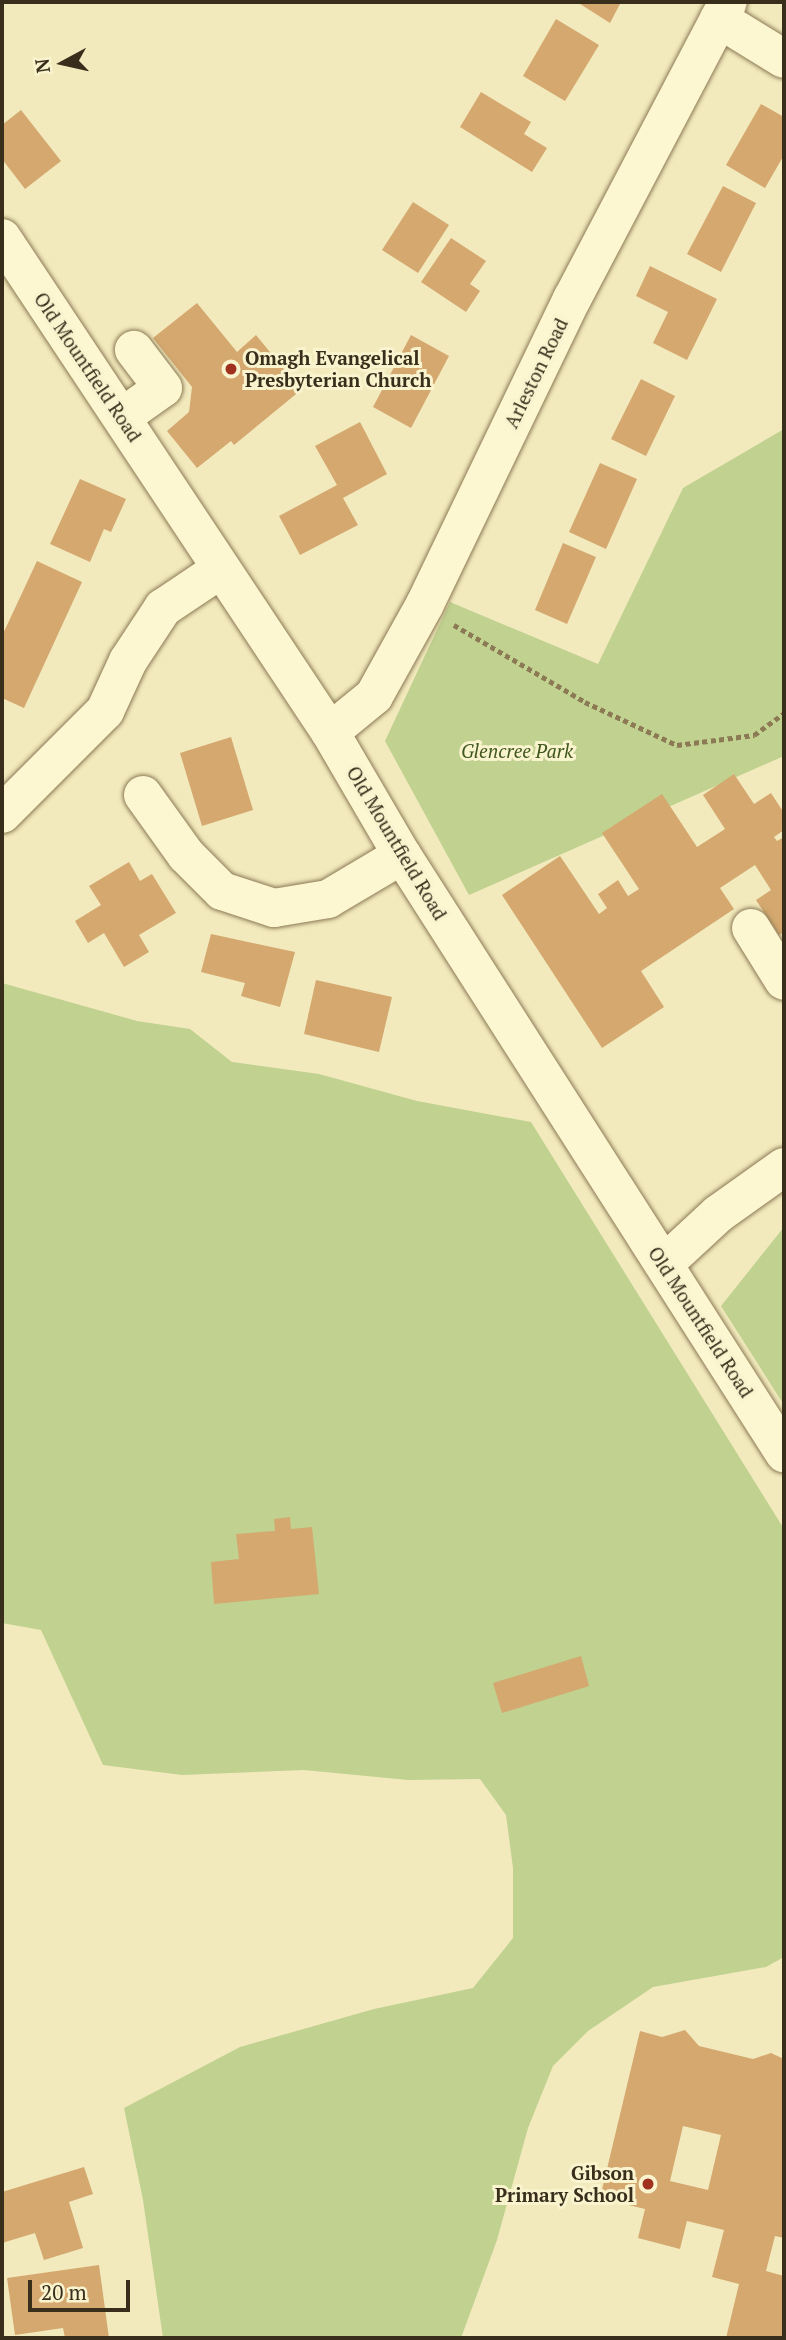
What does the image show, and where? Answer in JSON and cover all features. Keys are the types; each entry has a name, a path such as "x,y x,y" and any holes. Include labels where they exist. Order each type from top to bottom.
{"street":[{"path":"724,10 784,59"},
{"name":"Arleston Road","path":"330,732 374,696 425,604 572,299 724,10"},
{"name":"Old Mountfield Road","path":"2,239 330,732 402,855 784,1453"},
{"path":"122,417 163,388 134,350"},
{"path":"2,814 104,711 128,662 163,608 221,569"},
{"path":"143,795 186,855 222,891 274,908 328,899 402,855"},
{"path":"751,928 784,981"},
{"path":"664,1264 718,1214 784,1167"}],"path":[{"path":"425,604 474,640 585,702 677,745 754,734 784,713"}],"green space":[{"name":"Glencree Park","path":"784,429 784,756 469,895 385,741 450,602 598,664 683,488"},
{"path":"2,983 137,1021 190,1029 232,1062 319,1074 417,1101 531,1122 784,1529 784,1957 766,1967 653,1987 588,2031 553,2066 528,2128 497,2240 461,2338 163,2338 143,2200 124,2108 240,2047 374,2009 473,1988 513,1938 513,1868 506,1815 480,1779 408,1780 304,1770 182,1775 103,1765 41,1630 2,1623"},
{"path":"784,1227 784,1405 721,1306"}],"building":[{"path":"577,2 621,2 610,23"},
{"path":"556,19 599,45 565,101 523,76"},
{"path":"481,92 531,122 524,134 547,148 532,172 460,127"},
{"path":"761,104 784,117 784,155 765,188 726,165"},
{"path":"21,110 61,161 25,189 2,159 2,125"},
{"path":"723,186 756,203 721,272 687,254"},
{"path":"413,202 449,225 418,273 382,250"},
{"path":"451,238 486,261 470,284 480,291 466,312 421,282"},
{"path":"650,266 717,299 687,360 653,343 668,312 636,296"},
{"name":"Omagh Evangelical Presbyterian Church","path":"197,303 237,352 256,335 301,390 234,445 231,441 197,468 167,431 189,412 192,387 153,338"},
{"path":"411,335 449,356 411,428 373,407"},
{"path":"641,379 675,396 646,456 611,439"},
{"path":"360,422 387,474 343,498 358,525 300,555 279,516 337,485 315,446"},
{"path":"600,463 637,479 606,549 569,532"},
{"path":"80,479 126,499 111,532 104,529 90,562 50,544"},
{"path":"563,543 596,557 567,624 535,610"},
{"path":"37,561 82,582 24,708 2,698 2,636"},
{"path":"231,737 253,810 202,826 180,753"},
{"path":"734,774 754,804 771,793 784,813 784,830 774,837 777,841 784,837 784,932 779,935 756,900 771,890 755,865 720,888 734,909 641,971 664,1007 602,1048 502,895 560,856 599,914 607,908 598,894 618,880 628,896 639,889 602,833 662,794 697,847 725,829 703,795"},
{"path":"129,862 140,881 152,874 176,913 139,935 149,952 124,967 104,933 88,943 75,921 101,905 89,886"},
{"path":"211,934 295,952 280,1007 241,996 245,983 201,972"},
{"path":"316,980 392,997 379,1052 304,1034"},
{"path":"290,1517 291,1529 312,1527 319,1594 214,1604 211,1562 239,1559 236,1534 275,1531 274,1519"},
{"path":"581,1656 589,1686 502,1713 493,1683"},
{"path":"685,2030 699,2046 753,2059 771,2053 784,2059 784,2238 775,2236 766,2271 784,2276 784,2338 726,2338 739,2284 712,2277 724,2230 687,2221 680,2249 638,2238 645,2209 600,2198 640,2031 662,2037","holes":["683,2126 721,2135 708,2190 670,2181"]},
{"path":"84,2167 93,2194 69,2202 83,2248 44,2260 35,2233 2,2243 2,2192"},
{"path":"99,2265 109,2338 65,2338 63,2328 15,2335 7,2278"}],"place":[{"name":"Omagh Evangelical Presbyterian Church","path":"231,369"},
{"name":"Gibson Primary School","path":"648,2184"}]}
